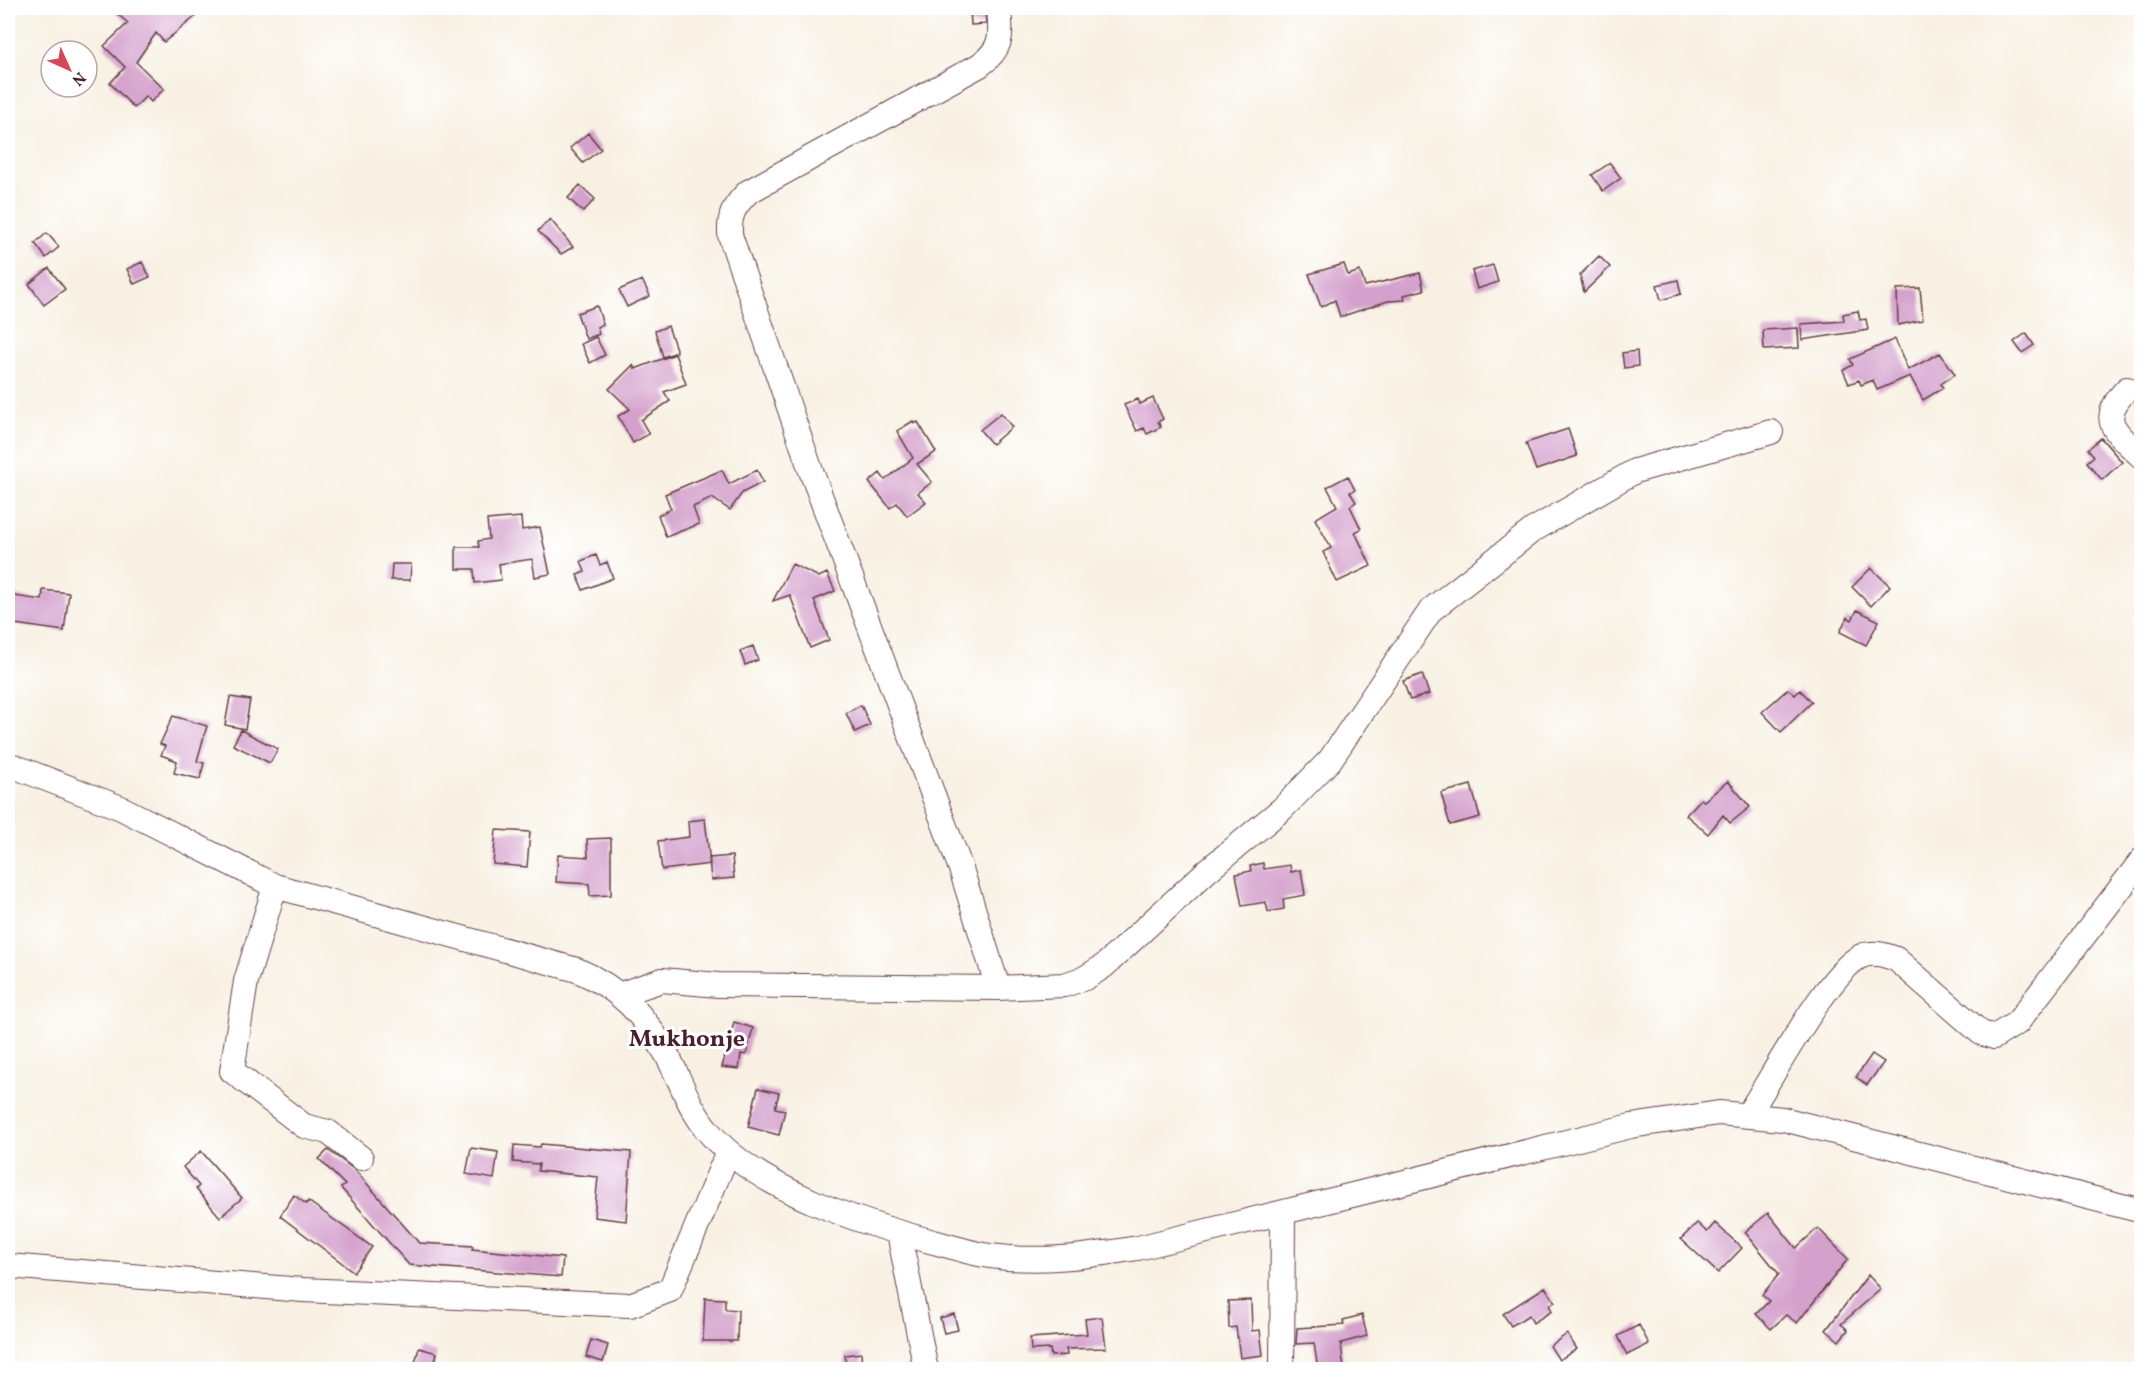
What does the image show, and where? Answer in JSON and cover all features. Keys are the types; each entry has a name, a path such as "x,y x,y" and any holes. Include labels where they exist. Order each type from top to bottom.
{"street":[{"path":"998,988 961,869 811,471 730,235 729,220 735,205 748,192 992,56 999,43 999,8"},
{"path":"2127,389 2116,400 2110,412 2112,423 2118,434 2142,457"},
{"path":"621,994 662,980 718,985 998,988 1064,985 1085,978 1104,966 1207,871 1282,809 1330,760 1431,610 1533,530 1635,471 1771,432"},
{"path":"8,764 121,808 275,886 577,970 602,980 621,994 646,1023 667,1056 687,1100 707,1130 728,1152 754,1171 783,1187 898,1233 989,1256 1063,1260 1138,1248 1283,1214 1631,1126 1719,1113 1783,1119 2142,1211"},
{"path":"1747,1116 1816,1007 1842,973 1862,956 1880,954 1896,959 1981,1033 1994,1036 2017,1023 2142,860"},
{"path":"275,886 246,981 232,1071 304,1126 328,1132 361,1158"},
{"path":"8,1266 303,1290 630,1305 670,1290 728,1152"},
{"path":"1282,1370 1283,1214"},
{"path":"898,1233 926,1370"}],"building":[{"path":"110,8 206,8 164,42 156,33 136,62 164,89 151,102 146,96 134,108 110,83 125,67 104,46 128,23"},
{"path":"970,8 985,8 986,24 971,25"},
{"path":"588,133 601,149 583,163 570,148"},
{"path":"1610,163 1621,178 1603,191 1592,175"},
{"path":"580,185 595,199 583,212 568,198"},
{"path":"550,219 573,247 561,254 538,231"},
{"path":"47,233 59,247 46,258 35,243"},
{"path":"1599,256 1610,267 1584,292 1580,275"},
{"path":"142,262 150,277 134,284 127,269"},
{"path":"1344,264 1348,275 1360,271 1365,286 1420,273 1424,290 1404,295 1405,300 1388,301 1340,317 1335,300 1321,307 1309,274"},
{"path":"1493,265 1498,282 1477,289 1472,271"},
{"path":"49,268 65,289 44,305 29,284"},
{"path":"642,280 650,296 627,307 619,290"},
{"path":"1678,280 1681,294 1661,300 1657,285"},
{"path":"1920,288 1923,320 1898,325 1897,289"},
{"path":"597,306 603,324 597,327 599,334 586,339 577,313"},
{"path":"1858,311 1860,320 1866,319 1868,330 1802,340 1801,324 1844,321 1843,314"},
{"path":"668,326 677,352 663,357 655,331"},
{"path":"1798,328 1799,348 1764,350 1763,330"},
{"path":"2026,333 2034,345 2022,353 2014,342"},
{"path":"596,337 605,355 590,363 581,344"},
{"path":"1895,339 1908,370 1940,353 1955,374 1941,384 1943,388 1923,400 1910,376 1877,390 1873,380 1861,385 1859,380 1849,384 1843,370 1853,365 1850,359"},
{"path":"1637,351 1638,366 1624,368 1622,353"},
{"path":"675,354 686,384 664,392 670,401 641,420 649,434 633,443 618,416 630,409 609,389 633,365 635,369"},
{"path":"1153,398 1163,419 1158,422 1161,427 1147,434 1144,428 1137,431 1124,405 1138,399 1140,404"},
{"path":"1001,413 1012,427 992,444 980,430"},
{"path":"913,421 914,424 918,422 936,452 917,464 932,482 918,493 926,502 907,516 897,503 890,508 869,482 880,473 885,480 913,458 897,431"},
{"path":"1568,429 1577,456 1536,470 1526,443"},
{"path":"2101,438 2122,462 2102,480 2087,462 2094,456 2088,449"},
{"path":"722,470 729,484 757,470 763,482 742,493 730,510 712,498 693,507 699,524 666,537 658,515 671,509 665,494"},
{"path":"1348,476 1355,490 1350,492 1356,502 1350,506 1361,529 1355,532 1371,566 1337,582 1323,552 1331,548 1315,519 1337,506 1327,487"},
{"path":"521,517 522,530 540,527 550,574 535,577 532,559 499,564 501,580 475,583 474,569 456,569 456,547 479,547 478,541 489,539 487,520"},
{"path":"596,555 600,565 607,562 613,578 583,590 577,575 585,572 581,561"},
{"path":"392,564 411,564 410,580 391,580"},
{"path":"792,564 819,577 827,573 835,591 814,600 829,640 810,648 790,595 773,601"},
{"path":"1871,568 1890,586 1871,606 1852,587"},
{"path":"43,590 69,593 64,631 8,623 8,595 42,600"},
{"path":"1857,610 1879,621 1866,645 1840,632 1847,617 1852,620"},
{"path":"753,646 758,660 745,665 740,651"},
{"path":"1422,674 1429,694 1410,700 1403,681"},
{"path":"1788,689 1795,695 1800,690 1812,702 1781,732 1762,712"},
{"path":"230,697 250,700 245,729 225,725"},
{"path":"861,705 870,725 855,732 846,713"},
{"path":"173,716 207,726 197,761 204,763 200,779 174,773 177,761 161,755 165,746 160,744"},
{"path":"241,730 278,749 270,763 233,745"},
{"path":"1728,781 1750,807 1730,823 1723,815 1708,834 1686,815 1701,799 1704,801"},
{"path":"1471,785 1480,817 1450,825 1441,793"},
{"path":"705,819 710,864 662,870 658,841 689,837 688,821"},
{"path":"496,830 530,832 527,867 493,864"},
{"path":"611,838 611,895 590,896 589,884 556,882 558,855 588,857 587,839"},
{"path":"732,856 734,878 711,880 709,858"},
{"path":"1263,863 1264,869 1290,865 1291,872 1301,870 1305,895 1283,899 1284,909 1268,912 1266,902 1242,906 1236,874 1251,871 1250,866"},
{"path":"734,1022 753,1028 746,1055 741,1054 739,1069 722,1067"},
{"path":"1872,1054 1884,1062 1867,1085 1856,1077"},
{"path":"758,1088 779,1093 775,1108 785,1110 779,1135 748,1127"},
{"path":"541,1144 631,1152 626,1221 594,1217 598,1177 538,1171 539,1164 513,1162 514,1145 540,1147"},
{"path":"471,1148 498,1152 494,1179 466,1174"},
{"path":"328,1150 355,1170 419,1243 473,1246 472,1249 563,1258 561,1277 409,1265 341,1188 345,1185 319,1159"},
{"path":"201,1151 242,1198 220,1217 196,1189 199,1186 183,1167"},
{"path":"294,1195 306,1204 308,1201 372,1247 354,1272 280,1216"},
{"path":"1768,1213 1796,1248 1818,1228 1848,1259 1797,1323 1786,1315 1771,1329 1756,1314 1769,1301 1762,1295 1779,1274 1745,1232"},
{"path":"1697,1223 1707,1232 1715,1223 1742,1248 1718,1273 1681,1239"},
{"path":"1868,1275 1881,1289 1841,1324 1848,1330 1839,1341 1826,1330"},
{"path":"1545,1287 1555,1302 1549,1305 1552,1311 1533,1323 1529,1315 1511,1326 1503,1314"},
{"path":"705,1298 725,1299 725,1309 738,1310 737,1341 703,1341"},
{"path":"1251,1300 1252,1331 1260,1330 1263,1355 1240,1358 1236,1327 1229,1328 1228,1301"},
{"path":"954,1314 958,1330 944,1333 940,1318"},
{"path":"1362,1315 1367,1336 1341,1343 1344,1370 1318,1370 1314,1343 1296,1344 1297,1328 1344,1325 1343,1320"},
{"path":"1102,1317 1106,1348 1066,1349 1067,1355 1051,1356 1050,1349 1031,1350 1030,1338 1087,1334 1085,1319"},
{"path":"1639,1325 1649,1344 1627,1355 1618,1336"},
{"path":"1567,1334 1577,1349 1559,1360 1550,1346"},
{"path":"591,1340 608,1345 603,1362 586,1357"},
{"path":"419,1348 437,1353 433,1370 413,1370"},
{"path":"861,1353 862,1370 846,1370 845,1355"}],"district":[{"name":"Mukhonje","path":"687,1040"}]}
